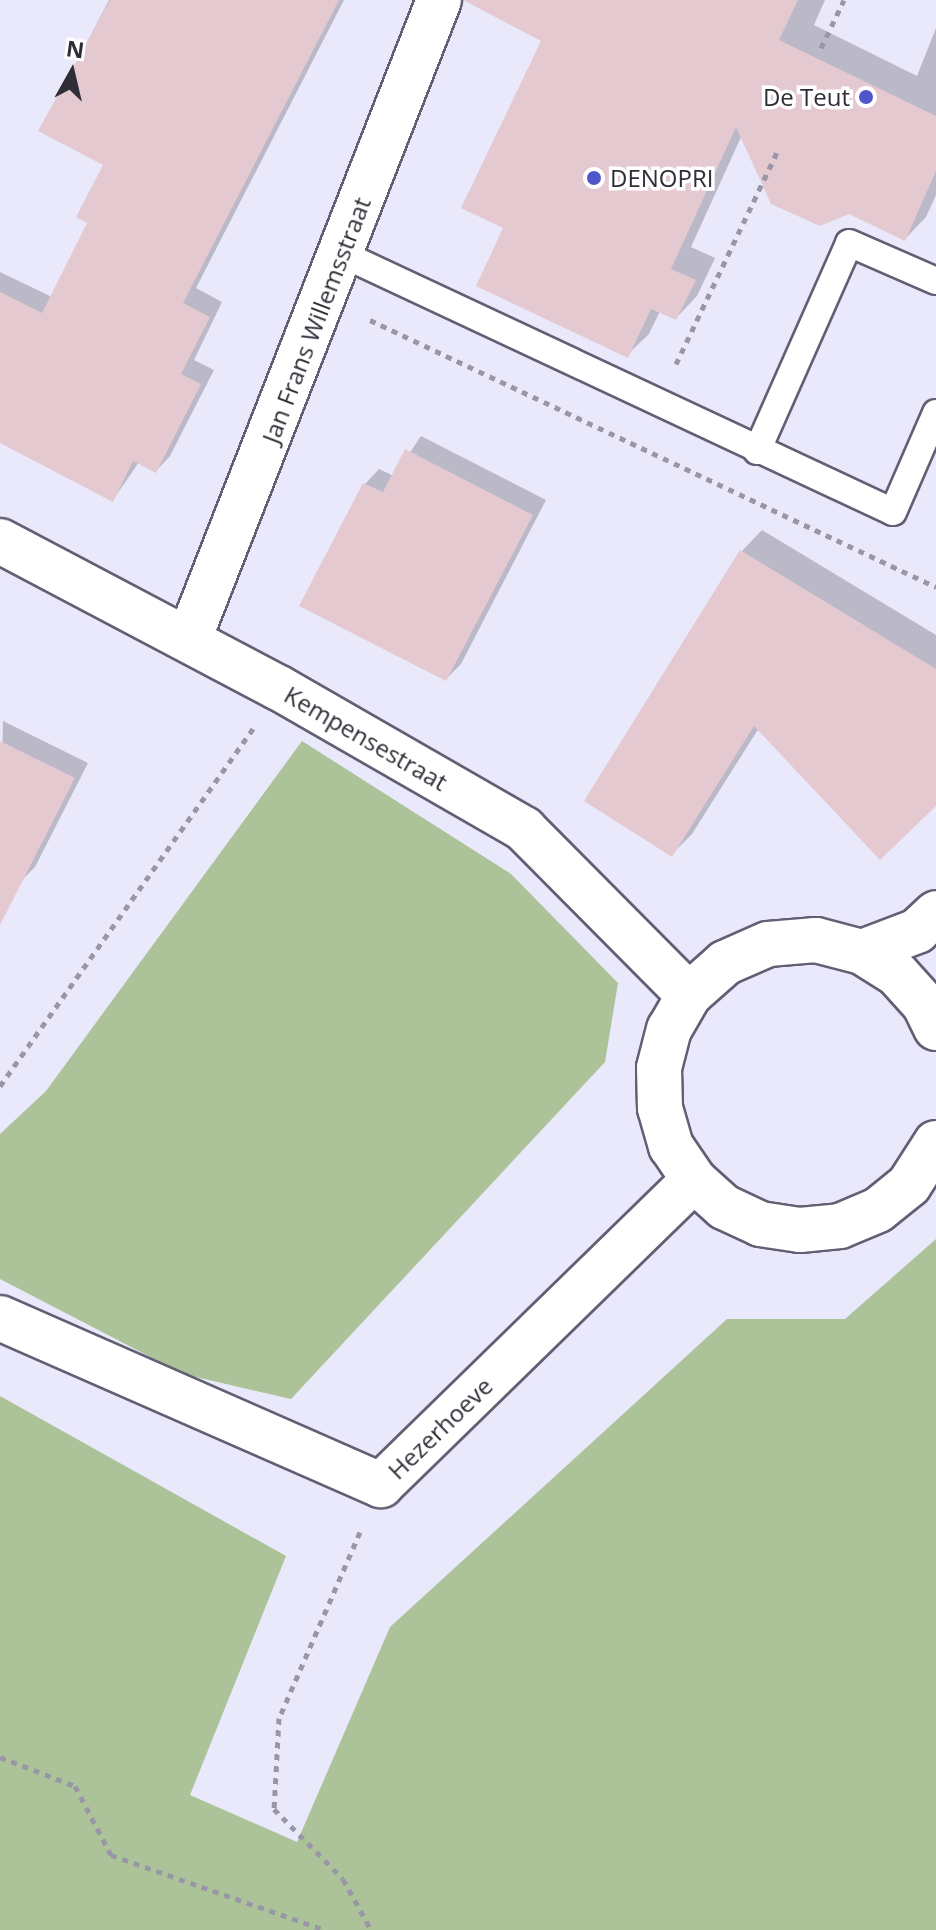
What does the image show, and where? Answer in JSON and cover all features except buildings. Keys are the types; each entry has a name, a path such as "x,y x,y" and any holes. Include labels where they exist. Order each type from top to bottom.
{"street":[{"name":"Jan Frans Willemsstraat","path":"189,639 323,306 439,0"},
{"name":"Kempensestraat","path":"0,541 279,688 524,829 689,995"},
{"path":"862,952 917,931 936,913"},
{"path":"936,1028 925,1005 897,974 862,952 816,940 768,944 725,963 689,995 669,1029 659,1068 660,1108 671,1146 694,1180 736,1212 760,1224 800,1230 840,1226 923,1196 936,1143"},
{"name":"Hezerhoeve","path":"0,1318 381,1485 694,1180"}],"lane":[{"path":"757,451 849,243 936,281"},
{"path":"342,254 757,451 893,512 936,413"}],"path":[{"path":"821,48 844,0"},
{"path":"657,404 777,152"},
{"path":"323,306 381,323 936,587"},
{"path":"0,1086 279,688"},
{"path":"371,1930 343,1879 274,1809 279,1718 381,1485"},
{"path":"0,1757 75,1786 111,1855 325,1930"}],"green space":[{"path":"302,741 511,874 618,983 605,1062 291,1399 183,1374 0,1279 0,1134 46,1091"},
{"path":"936,1239 936,1930 0,1930 0,1396 286,1556 190,1795 297,1842 390,1627 727,1319 845,1319"}],"place":[{"name":"De Teut","path":"866,97"},
{"name":"DENOPRI","path":"594,178"}]}
